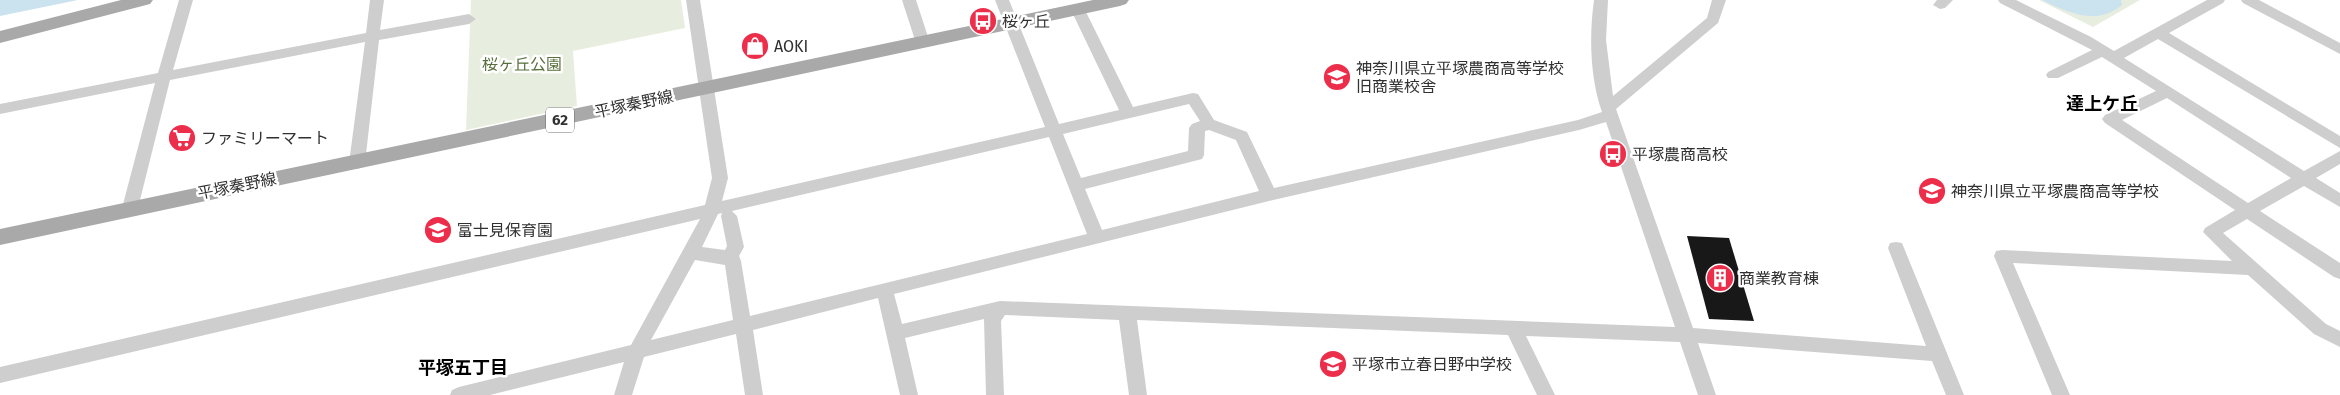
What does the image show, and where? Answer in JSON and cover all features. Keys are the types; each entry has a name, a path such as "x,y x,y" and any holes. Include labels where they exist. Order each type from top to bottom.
{"main road":[{"path":"0,37 144,0"},
{"name":"平塚秦野線","path":"0,237 130,208 357,163 1078,10 1108,1"}],"street":[{"path":"130,208 186,0"},
{"path":"357,163 377,0"},
{"path":"623,395 627,375 637,352 692,253 712,210 720,178 708,88 693,0"},
{"path":"909,0 923,43"},
{"path":"1002,0 1097,239"},
{"path":"1602,0 1598,27 1600,69 1609,111 1707,395"},
{"path":"459,395 509,389 637,352 1269,195 1579,125 1609,111 1620,99 1714,20 1719,0"},
{"path":"2005,0 2086,40 2340,201"},
{"path":"2053,76 2159,33 2218,0"},
{"path":"2248,0 2336,43"},
{"path":"1078,10 1128,113"},
{"path":"0,108 469,19"},
{"path":"2159,33 2340,143"},
{"path":"2168,92 2110,120 2340,272"},
{"path":"0,375 1193,98 1209,124 1242,136 1269,195"},
{"path":"1076,185 1196,155 1198,128 1209,124"},
{"path":"2340,157 2211,232 2248,268 2320,329 2340,340"},
{"path":"729,216 736,246 729,258"},
{"path":"1896,248 1955,395"},
{"path":"692,253 729,258 732,261 754,395"},
{"path":"2061,395 2002,256 2248,268"},
{"path":"885,291 909,395"},
{"path":"895,333 1000,308 1685,334 1940,354"},
{"path":"995,395 992,320 1000,308"},
{"path":"1126,314 1138,395"},
{"path":"1513,328 1546,395"}],"green space":[{"name":"桜ヶ丘公園","path":"471,0 681,0 685,28 573,51 577,106 466,130"},
{"path":"2039,0 2140,0 2093,27"}],"water":[{"path":"0,0 78,0 0,16"},
{"path":"2042,0 2121,0 2122,5 2103,15 2093,16 2072,13"}],"building":[{"name":"商業教育棟","path":"1687,236 1729,238 1754,321 1709,319"}],"place":[{"name":"桜ヶ丘","path":"983,21"},
{"name":"AOKI","path":"755,46"},
{"name":"神奈川県立平塚農商高等学校 旧商業校舎","path":"1337,77"},
{"name":"ファミリーマート","path":"182,138"},
{"name":"平塚農商高校","path":"1613,154"},
{"name":"神奈川県立平塚農商高等学校","path":"1932,191"},
{"name":"富士見保育園","path":"438,230"},
{"name":"商業教育棟","path":"1720,278"},
{"name":"平塚市立春日野中学校","path":"1333,364"}],"district":[{"name":"達上ケ丘","path":"2102,104"},
{"name":"平塚五丁目","path":"463,368"}]}
